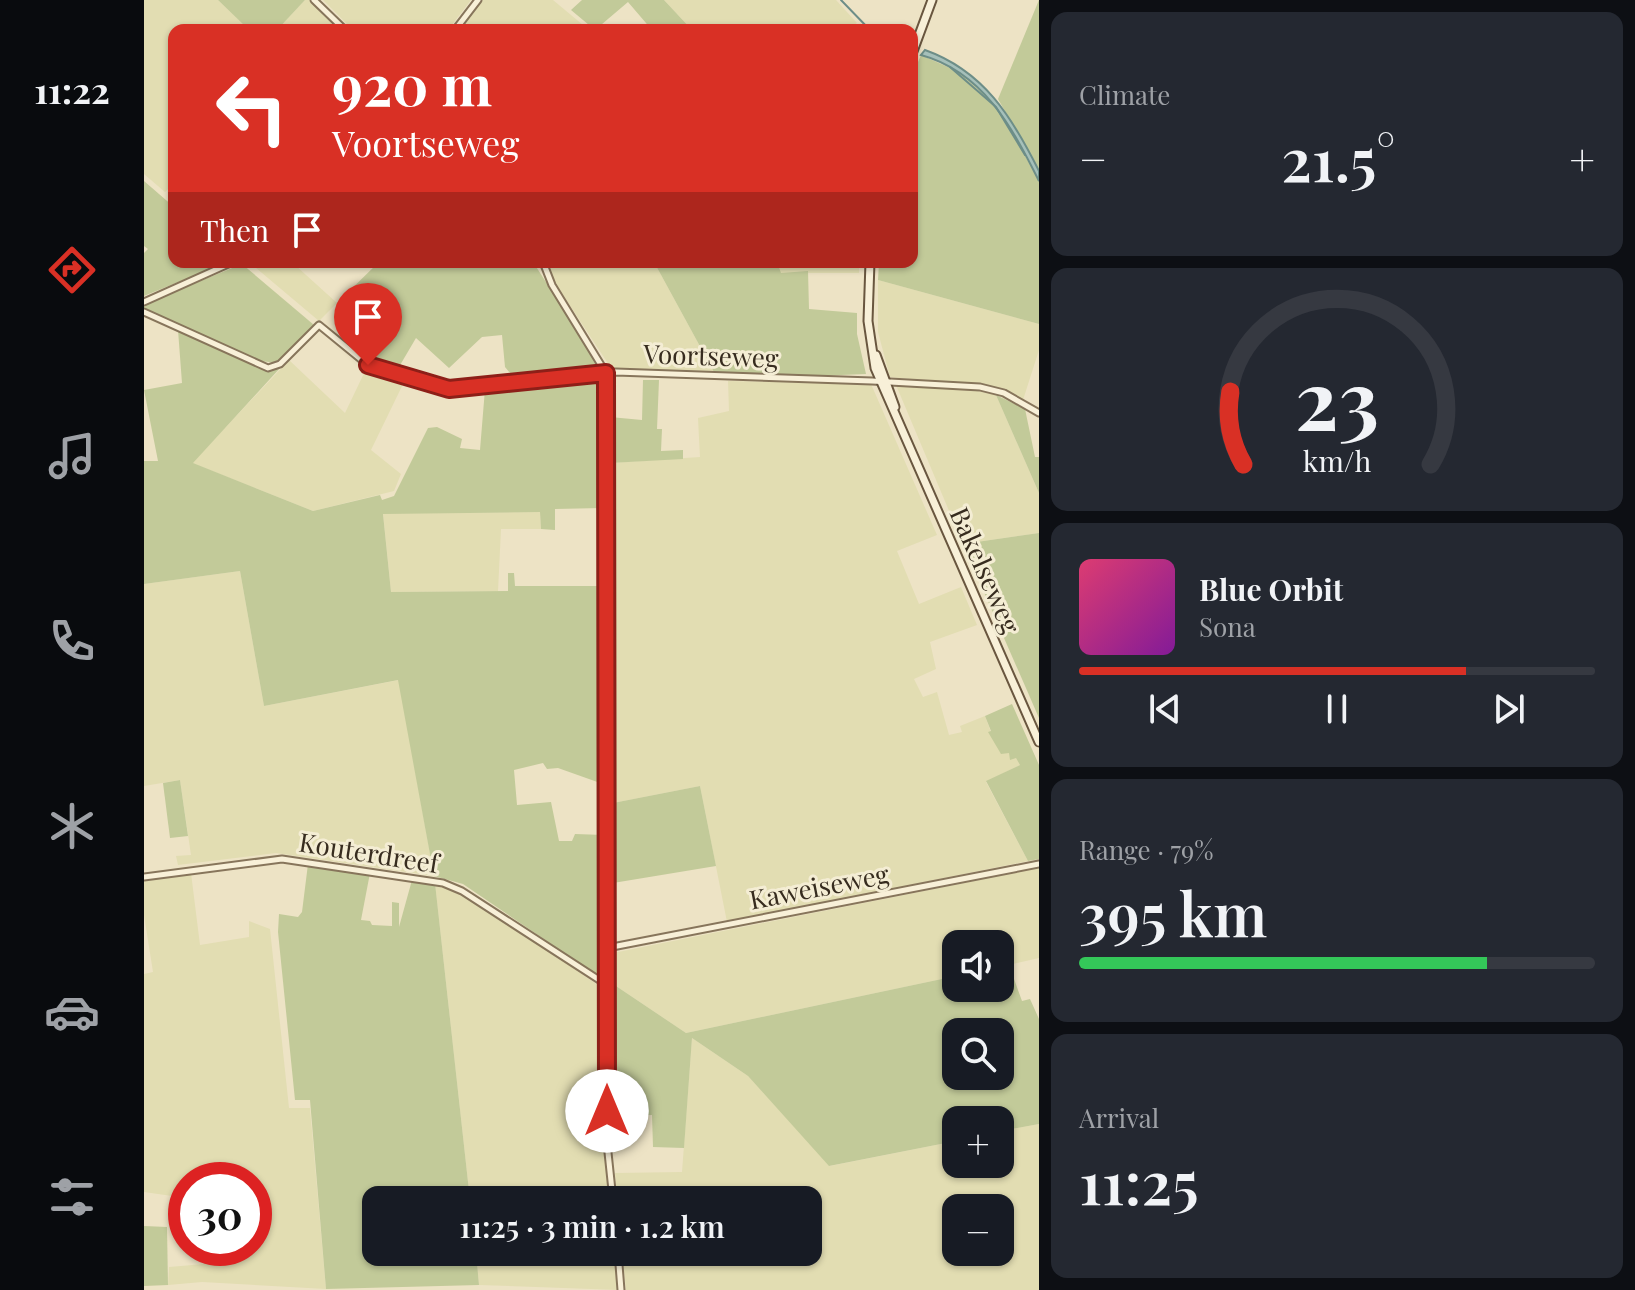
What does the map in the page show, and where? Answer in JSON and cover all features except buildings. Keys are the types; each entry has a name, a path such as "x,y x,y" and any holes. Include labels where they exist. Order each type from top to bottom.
{"main road":[{"path":"918,38 932,0"},
{"name":"Bakelseweg","path":"870,268 868,321 883,382 1039,742"}],"street":[{"path":"314,0 339,24"},
{"path":"460,24 478,0"},
{"path":"144,302 220,268"},
{"path":"545,268 552,285 606,373 607,1143 612,1186"},
{"name":"Voortseweg","path":"144,312 268,368 280,364 319,325 368,365 439,388 464,389 606,373 883,382 980,387 1004,393 1039,413"},
{"name":"Kouterdreef","path":"144,877 282,859 443,883 462,891 607,985"},
{"name":"Kaweiseweg","path":"607,948 1039,864"},
{"path":"619,1266 621,1290"}],"shaded area":[{"path":"144,0 218,0 243,24 168,24 168,189 165,192 144,174"},
{"path":"305,0 311,0 336,24 283,24"},
{"path":"323,0 471,0 453,24 347,24"},
{"path":"481,0 553,0 582,24 462,24"},
{"path":"664,0 836,0 857,23 855,24 686,24"},
{"path":"256,268 298,268 337,303 319,321"},
{"path":"549,268 657,268 714,372 611,368 557,286"},
{"path":"779,268 859,268 859,273 780,273"},
{"path":"878,280 1039,324 1039,350 1023,400 985,387 890,377 878,332"},
{"path":"289,360 345,413 367,367 405,380 371,450 401,474 394,491 313,511 192,463"},
{"path":"728,381 871,384 937,535 897,551 919,604 961,587 977,625 930,642 936,669 914,679 923,697 937,692 949,735 962,732 960,726 985,716 995,743 1016,757 1020,765 986,782 1028,861 727,922 700,786 613,803 610,463 700,457 698,418 729,411"},
{"path":"896,385 968,389 996,395 1039,493 1039,533 963,544"},
{"path":"540,512 541,529 501,529 498,591 391,592 383,513"},
{"path":"240,571 264,706 399,680 434,876 276,853 178,865 176,856 191,855 180,780 144,786 144,584"},
{"path":"1039,868 1039,958 1014,964 1014,930 942,930 942,979 686,1033 613,984 613,953"},
{"path":"191,873 200,945 249,937 249,921 270,929 289,1108 310,1108 326,1289 202,1282 168,1285 169,1267 272,1266 272,1162 168,1162 168,1195 144,1192 144,974 153,972 144,915 144,879"},
{"path":"435,883 458,889 605,990 611,1186 468,1186"},
{"path":"692,1038 748,1076 830,1166 942,1144 942,1178 1014,1178 1014,1128 1039,1124 1039,1290 626,1290 623,1266 822,1266 822,1186 616,1186 615,1173 682,1172"},
{"path":"477,1266 617,1266 619,1290 479,1285"}],"green space":[{"path":"218,0 305,0 283,24 243,24"},
{"path":"582,0 664,0 686,24 647,24 628,2 602,24 588,24 571,10"},
{"path":"1039,0 1039,171 998,99"},
{"path":"921,55 959,72 999,108 1039,181 1039,324 878,280 879,268 918,268 918,62"},
{"path":"144,181 168,202 168,268 212,268 144,296 144,253 148,249 144,246"},
{"path":"232,268 247,268 314,325 278,363 260,361 144,309 144,304"},
{"path":"373,268 537,268 602,369 515,379 505,367 502,335 482,337 449,368 416,338 396,372 372,364 349,345 367,330 337,303"},
{"path":"657,268 779,268 781,273 808,271 809,309 857,313 857,334 866,374 792,377 714,372"},
{"path":"178,330 258,367 280,368 193,463 313,511 380,495 382,500 394,496 428,428 437,427 462,439 460,448 480,450 485,389 602,378 602,508 555,509 555,530 541,529 540,512 383,514 391,592 508,591 508,573 514,573 515,586 603,586 603,784 558,768 547,769 543,763 514,770 517,805 551,802 559,841 572,841 575,834 604,835 604,980 463,884 434,876 398,680 264,706 240,571 144,584 144,461 158,461 144,390 182,383"},
{"path":"643,380 659,380 657,429 662,429 661,451 683,450 683,459 610,463 610,417 642,420"},
{"path":"996,395 1025,409 1035,457 1039,457 1039,493"},
{"path":"1039,533 1039,718 963,544"},
{"path":"1012,704 1039,765 1039,859 1028,861 986,781 1020,765 1016,758 1010,760 1009,753 1001,754 988,732 991,731 985,716"},
{"path":"180,780 188,836 170,838 163,783"},
{"path":"700,786 716,866 613,883 613,803"},
{"path":"308,864 370,873 361,920 370,921 372,925 392,926 392,902 399,903 399,927 412,880 435,883 468,1186 362,1186 362,1266 477,1266 479,1285 326,1289 310,1100 295,1100 278,932 279,914 298,917 302,912"},
{"path":"942,979 942,1002 1014,1002 1014,979 1022,1001 1030,999 1039,1019 1039,1124 1014,1128 1014,1106 942,1106 942,1144 829,1166 748,1076 692,1038 684,1148 653,1147 652,1115 613,1116 613,984 686,1033"},
{"path":"144,1226 167,1227 168,1285 144,1286"}],"water":[{"path":"925,50 964,70 994,98 1029,151 1039,171 1039,181 1018,141 993,104 962,74 921,55"}],"waterway":[{"path":"841,0 864,24"},
{"path":"950,67 996,107 1025,155"}],"route":[{"path":"368,365 449,389 606,373 607,1111"}]}
